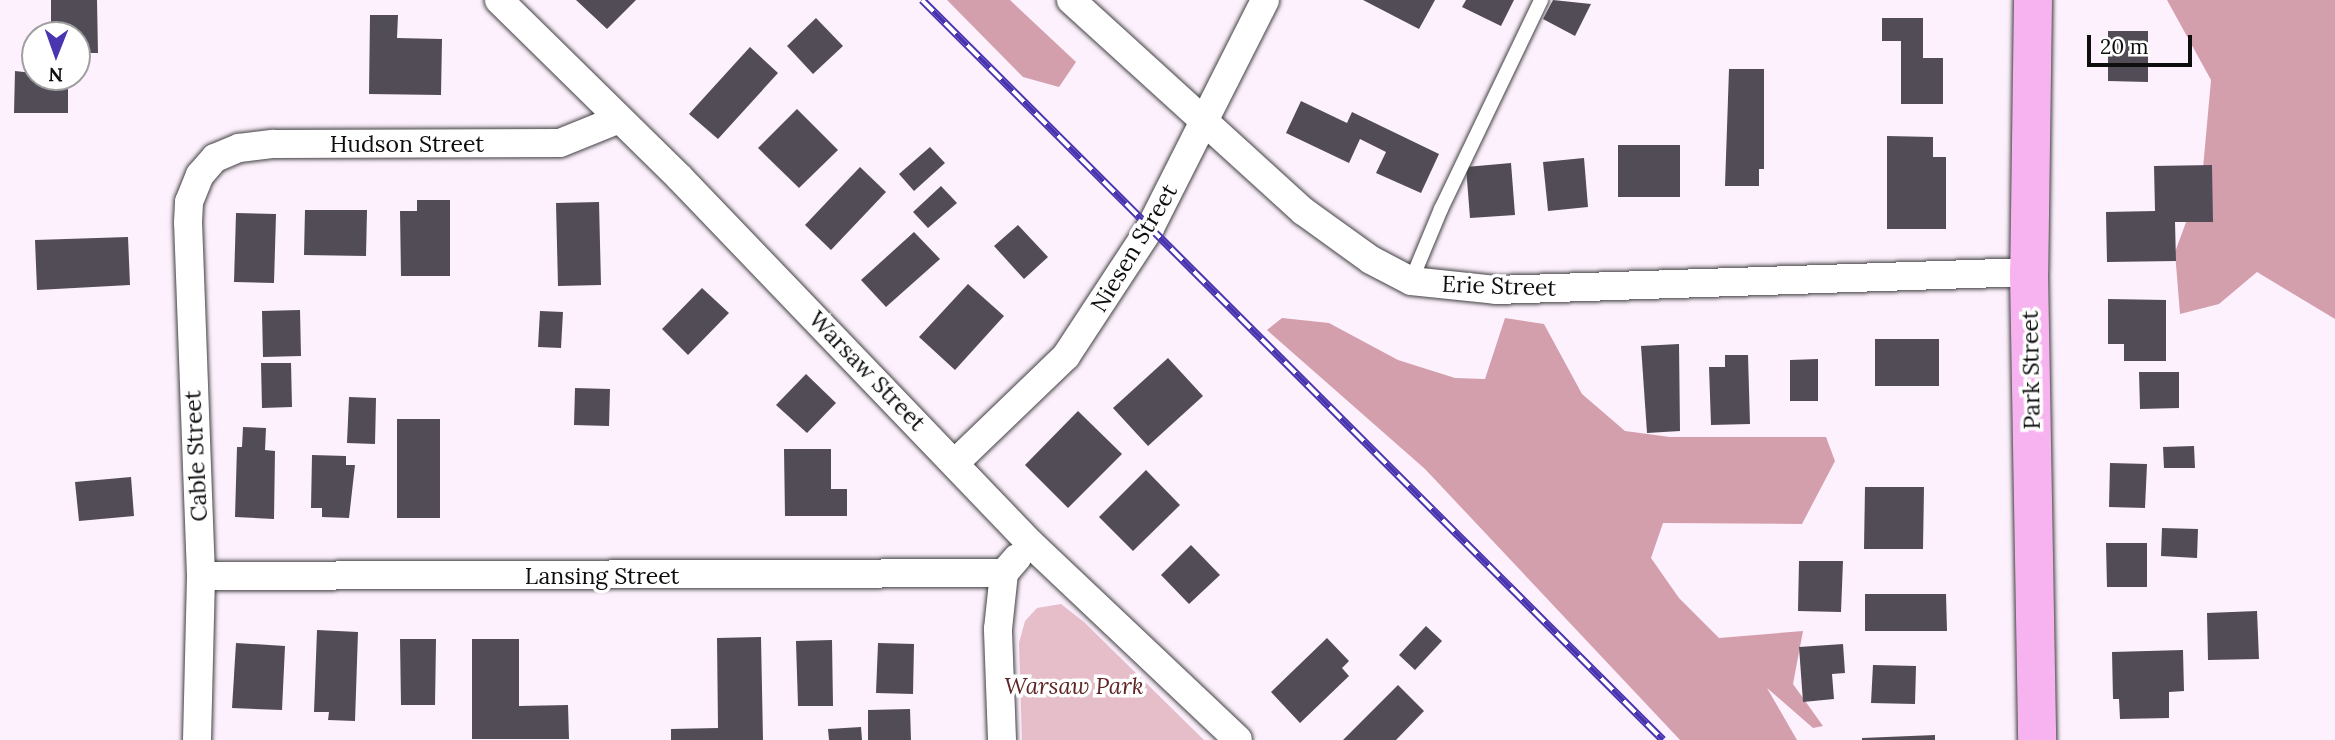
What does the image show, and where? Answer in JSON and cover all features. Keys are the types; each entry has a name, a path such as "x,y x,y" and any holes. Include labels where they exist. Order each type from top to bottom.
{"street":[{"name":"Warsaw Street","path":"499,0 956,463 1030,543 1238,740"},
{"name":"Erie Street","path":"1071,0 1204,125 1303,211 1371,260 1411,281 1496,290 2029,272"},
{"name":"Niesen Street","path":"956,463 1066,356 1150,228 1265,0"},
{"name":"Park Street","path":"2033,0 2029,272 2037,740"},
{"name":"Hudson Street","path":"200,175 215,158 239,148 560,143 619,119"},
{"name":"Cable Street","path":"197,740 201,576 188,202 200,175"},
{"path":"1002,740 998,629 1004,573 1030,543"},
{"name":"Lansing Street","path":"201,576 1004,573"}],"lane":[{"path":"1411,281 1541,0"}],"green space":[{"name":"Warsaw Park","path":"1061,604 1084,622 1204,740 1022,740 1019,643 1025,621 1037,608"}],"shaded area":[{"path":"947,0 1010,0 1076,62 1059,87 1023,77"},
{"path":"2167,0 2335,0 2335,319 2257,272 2219,304 2180,314 2175,252 2202,179 2211,80"},
{"path":"1282,318 1329,323 1398,360 1455,378 1485,379 1505,318 1544,324 1582,394 1625,431 1670,437 1826,437 1835,461 1802,524 1663,523 1651,558 1679,598 1719,638 1803,631 1793,684 1823,726 1813,728 1767,688 1797,740 1680,740 1425,469 1267,330"}],"building":[{"path":"51,0 97,0 98,53 91,53 91,21 51,21"},
{"path":"576,0 636,0 607,29"},
{"path":"1363,0 1435,0 1419,29"},
{"path":"1466,0 1514,0 1501,26 1462,7"},
{"path":"1553,0 1591,4 1575,36 1543,19"},
{"path":"370,15 398,15 397,38 442,39 441,95 369,94"},
{"path":"816,18 843,46 813,74 787,46"},
{"path":"1882,18 1923,18 1923,58 1943,58 1943,104 1901,104 1901,41 1882,41"},
{"path":"2108,31 2148,31 2148,82 2108,81"},
{"path":"750,47 778,73 718,139 689,114"},
{"path":"1729,69 1764,69 1764,169 1759,169 1759,186 1725,186"},
{"path":"15,71 21,72 21,91 68,91 68,113 14,113"},
{"path":"1301,101 1347,123 1352,112 1439,154 1421,193 1376,173 1386,152 1360,139 1349,163 1286,133"},
{"path":"797,109 838,150 799,188 758,148"},
{"path":"1887,136 1933,137 1933,157 1946,157 1946,229 1887,229"},
{"path":"1618,145 1680,145 1680,197 1618,197"},
{"path":"930,147 945,163 914,191 899,174"},
{"path":"1584,158 1588,207 1548,211 1543,162"},
{"path":"1511,163 1515,215 1470,218 1466,167"},
{"path":"2212,165 2213,222 2175,222 2176,261 2107,262 2106,212 2155,211 2154,166"},
{"path":"860,167 886,192 831,250 805,225"},
{"path":"941,186 957,203 928,228 913,212"},
{"path":"417,200 450,200 450,276 401,276 400,211 417,211"},
{"path":"599,202 601,285 558,286 556,203"},
{"path":"305,210 367,210 366,256 304,255"},
{"path":"236,213 276,214 274,283 234,282"},
{"path":"1018,225 1048,257 1024,279 994,246"},
{"path":"914,232 940,259 886,307 861,280"},
{"path":"128,237 130,285 37,290 35,240"},
{"path":"968,284 1004,316 955,370 919,337"},
{"path":"702,288 729,313 688,355 662,329"},
{"path":"2108,299 2166,300 2166,361 2124,361 2124,344 2108,344"},
{"path":"300,310 301,356 263,357 262,311"},
{"path":"540,311 563,312 561,348 538,347"},
{"path":"1875,339 1939,339 1939,386 1875,386"},
{"path":"1679,344 1680,431 1647,433 1641,346"},
{"path":"1725,355 1748,355 1750,424 1711,425 1709,367 1725,367"},
{"path":"1168,358 1203,396 1148,446 1113,408"},
{"path":"1818,359 1818,401 1790,401 1790,360"},
{"path":"261,363 291,363 292,407 262,408"},
{"path":"2139,372 2179,372 2179,408 2140,409"},
{"path":"806,374 836,403 807,433 776,405"},
{"path":"575,388 610,389 609,426 574,425"},
{"path":"349,397 376,398 375,444 347,443"},
{"path":"1078,411 1122,454 1068,508 1025,465"},
{"path":"397,419 440,419 440,518 397,518"},
{"path":"243,427 266,428 265,450 275,451 274,519 235,517 237,447 242,447"},
{"path":"2194,446 2195,468 2164,468 2163,447"},
{"path":"784,449 831,449 831,489 847,489 847,516 785,516"},
{"path":"312,455 346,456 346,465 355,465 349,518 322,517 322,508 311,508"},
{"path":"2110,463 2147,464 2145,508 2109,507"},
{"path":"1146,470 1180,505 1133,551 1099,517"},
{"path":"131,477 134,516 79,521 75,482"},
{"path":"1865,487 1924,487 1923,549 1864,549"},
{"path":"2162,528 2198,529 2197,558 2161,556"},
{"path":"2106,543 2147,543 2147,587 2107,587"},
{"path":"1191,545 1220,575 1189,604 1161,575"},
{"path":"1799,561 1843,561 1841,612 1798,611"},
{"path":"1865,594 1946,594 1947,631 1865,631"},
{"path":"2257,611 2259,659 2208,660 2207,613"},
{"path":"1426,626 1442,641 1415,670 1399,655"},
{"path":"317,630 358,632 355,721 328,720 329,712 314,712"},
{"path":"761,637 763,740 671,740 671,729 718,728 717,638"},
{"path":"1327,638 1349,661 1342,668 1349,676 1300,723 1271,692"},
{"path":"400,639 436,639 435,705 401,705"},
{"path":"472,639 519,639 519,706 568,705 569,739 472,739"},
{"path":"832,640 833,706 798,706 796,641"},
{"path":"236,643 285,646 282,710 232,708"},
{"path":"878,643 914,644 913,694 876,693"},
{"path":"1843,644 1845,673 1832,674 1834,699 1803,702 1799,647"},
{"path":"2183,650 2184,691 2169,692 2169,718 2120,719 2119,699 2113,699 2112,652"},
{"path":"1873,665 1916,666 1915,704 1871,703"},
{"path":"1398,685 1424,711 1396,740 1343,740"},
{"path":"910,709 911,740 868,740 868,710"},
{"path":"861,727 862,740 829,740 828,729"},
{"path":"1935,735 1935,740 1862,740 1862,738"}],"railway":[{"path":"922,0 1663,740"}]}
